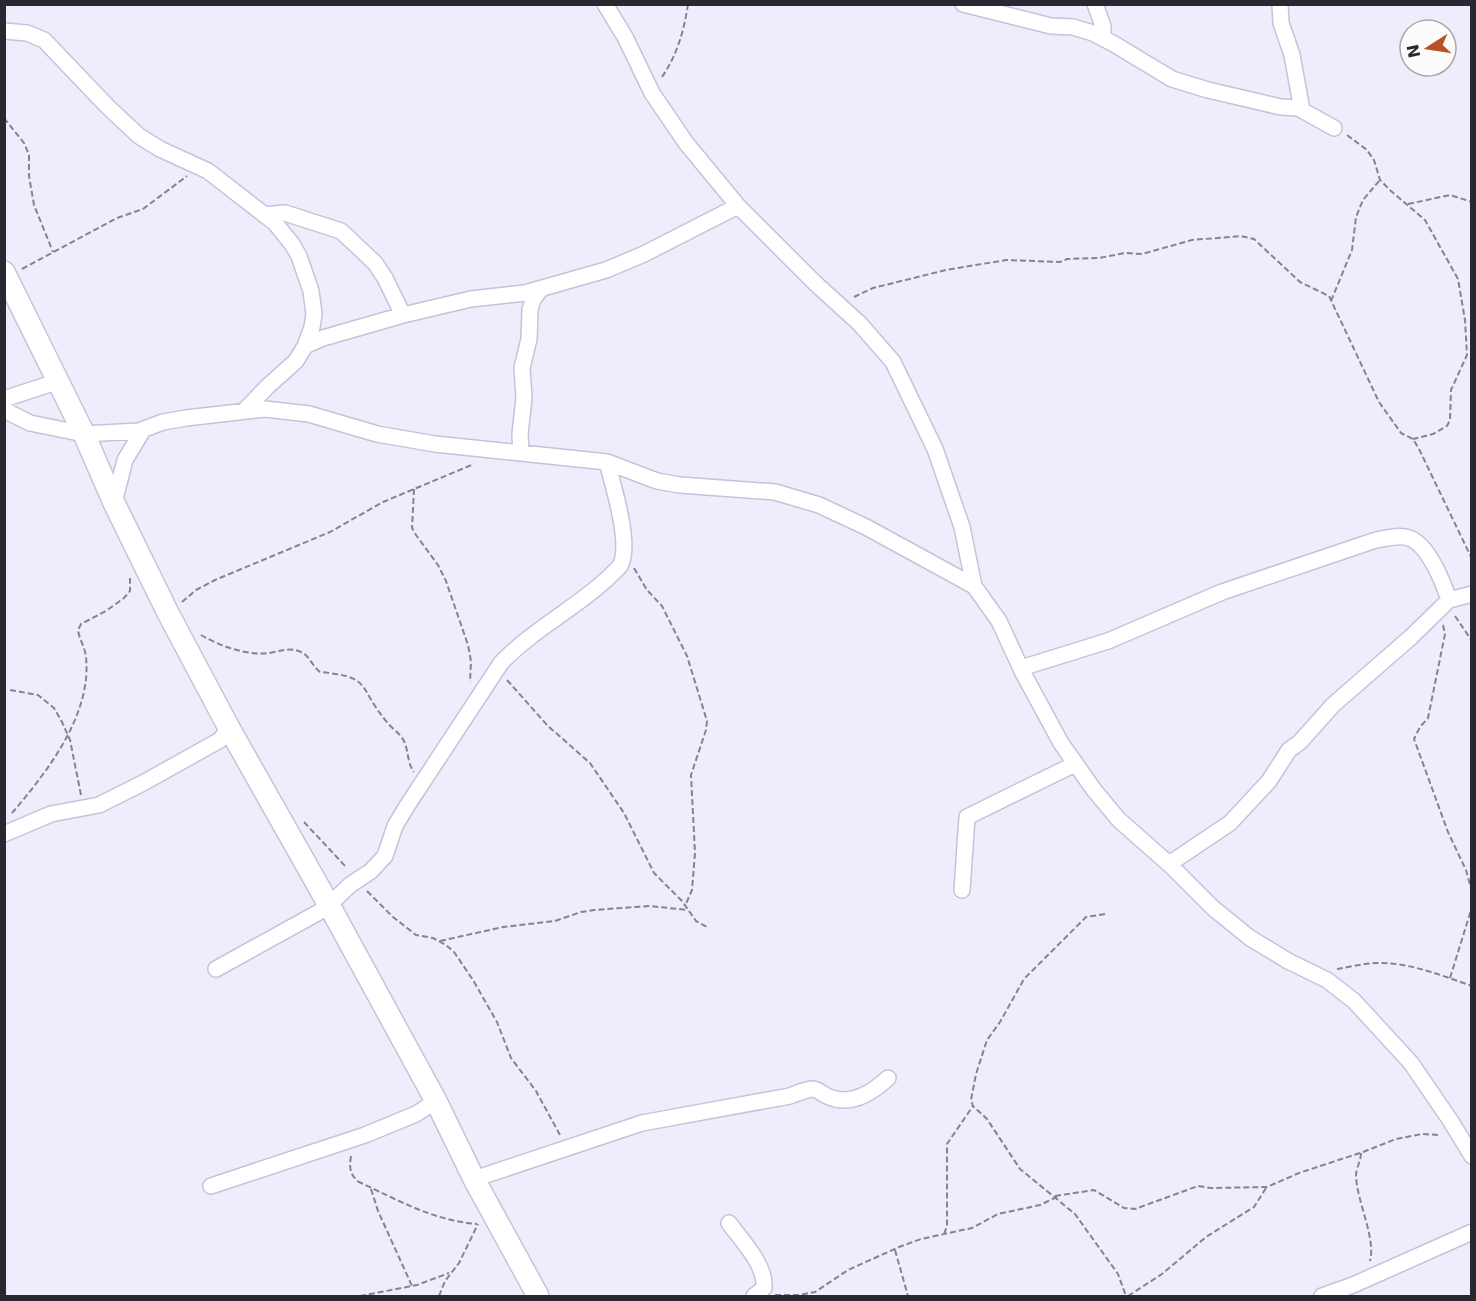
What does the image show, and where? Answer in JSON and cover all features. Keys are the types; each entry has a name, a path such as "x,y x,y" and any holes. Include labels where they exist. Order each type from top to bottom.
{"street":[{"path":"605,4 625,37 652,93 686,143 738,206 860,324 893,362 935,449 962,527 974,586 999,621 1021,668 1075,764 1119,820 1169,864 1213,908 1250,938 1288,962 1327,980 1354,1001 1411,1063 1472,1156"},
{"path":"963,4 1051,26 1073,27 1102,38 1172,79 1208,90 1302,110 1334,128"},
{"path":"1095,4 1103,26 1102,38"},
{"path":"1280,4 1281,23 1292,55 1302,110"},
{"path":"4,31 27,33 44,40 139,136 223,182 275,223 292,244 306,273 311,291 314,314 312,327 296,362 244,411"},
{"path":"305,346 323,338 403,315 471,299 525,293 606,270 644,254 738,206"},
{"path":"264,215 285,213 341,231 375,263 403,315"},
{"path":"6,276 84,434 114,503 168,613 229,728 436,1101 474,1179 538,1296"},
{"path":"521,453 520,434 524,398 522,368 529,339 530,310 542,288"},
{"path":"4,399 58,381"},
{"path":"4,410 30,423 84,434 111,434 143,430 163,422 186,418 266,409 309,414 377,434 435,444 607,462 657,481 708,488 753,489 794,497 866,526 974,586"},
{"path":"114,503 125,460 143,430"},
{"path":"216,969 329,906 357,880 371,871 385,856 395,826 420,784 440,758 498,668 511,653 567,612 614,572 624,559 624,549 607,462"},
{"path":"1021,668 1108,641 1222,592 1384,539 1400,536 1415,541 1426,553 1442,580 1444,604"},
{"path":"1169,864 1230,823 1269,781 1289,750 1300,742 1333,705 1411,638 1444,604 1472,594"},
{"path":"4,834 51,814 99,805 220,740 229,728"},
{"path":"962,890 967,817 1075,764"},
{"path":"474,1179 642,1123 790,1096 813,1089 837,1100 848,1100 866,1095 888,1078"},
{"path":"211,1186 355,1138 416,1114 436,1101"},
{"path":"729,1223 754,1259 764,1280 764,1288 754,1296"},
{"path":"1322,1296 1472,1232"}],"path":[{"path":"652,93 671,63 680,41 688,4"},
{"path":"4,118 24,142 29,155 29,176 34,205 53,252"},
{"path":"1334,128 1353,138 1367,150 1374,160 1380,180 1425,220 1458,279 1467,338 1467,356 1451,390 1450,420 1447,426 1433,434 1413,439"},
{"path":"6,276 117,218 143,209 199,167"},
{"path":"1331,301 1352,250 1356,218 1364,200 1380,180"},
{"path":"1406,205 1450,195 1472,202"},
{"path":"841,307 861,293 873,288 946,270 1006,260 1060,262 1067,259 1099,258 1125,253 1142,254 1180,242 1241,236 1254,239 1300,282 1329,296 1379,402 1401,433 1413,439 1472,559"},
{"path":"168,613 196,590 243,567 330,532 383,502 474,464"},
{"path":"414,489 412,528 446,581 468,645 471,661 468,712"},
{"path":"624,549 647,590 662,606 687,656 706,721 706,730 691,775 695,852 692,890 685,906"},
{"path":"9,818 34,789 76,717 85,682 86,656 78,630 81,624 124,598 130,591 129,574"},
{"path":"1444,604 1472,641"},
{"path":"1444,604 1445,634 1428,718 1414,739 1448,832 1466,870 1472,892"},
{"path":"198,633 225,646 248,652 267,653 291,649 304,652 320,672 347,675 358,680 386,722 400,734 408,752 410,766 420,784"},
{"path":"498,668 512,687 548,726 590,763 624,813 654,873 696,921 709,928"},
{"path":"10,690 38,695 54,708 67,736 81,789 81,809"},
{"path":"300,815 386,910 416,935 434,938 454,952 497,1022 511,1058 536,1091 548,1116 568,1147"},
{"path":"440,941 503,927 555,921 594,910 650,906 688,910"},
{"path":"1450,978 1472,907"},
{"path":"1106,914 1086,918 1024,979 983,1049 971,1095 973,1106 987,1119 1020,1169 1075,1214 1118,1274 1127,1296 1162,1274 1206,1237 1254,1207 1267,1187"},
{"path":"1313,973 1374,963 1396,964 1431,971 1472,986"},
{"path":"944,1234 948,1226 947,1144 973,1106"},
{"path":"754,1296 799,1295 815,1292 848,1270 921,1239 981,1224 998,1214 1040,1205 1056,1197 1094,1190 1130,1210 1198,1186 1211,1188 1267,1187 1385,1142 1410,1136 1459,1135"},
{"path":"355,1138 349,1164 354,1178 408,1206 434,1216 456,1222 477,1224 459,1263 445,1281 439,1296"},
{"path":"1361,1153 1356,1172 1357,1182 1372,1255 1366,1279"},
{"path":"371,1188 386,1230 412,1286"},
{"path":"894,1250 908,1296"},
{"path":"360,1296 412,1286 452,1272"},
{"path":"815,1292 816,1296"}]}
